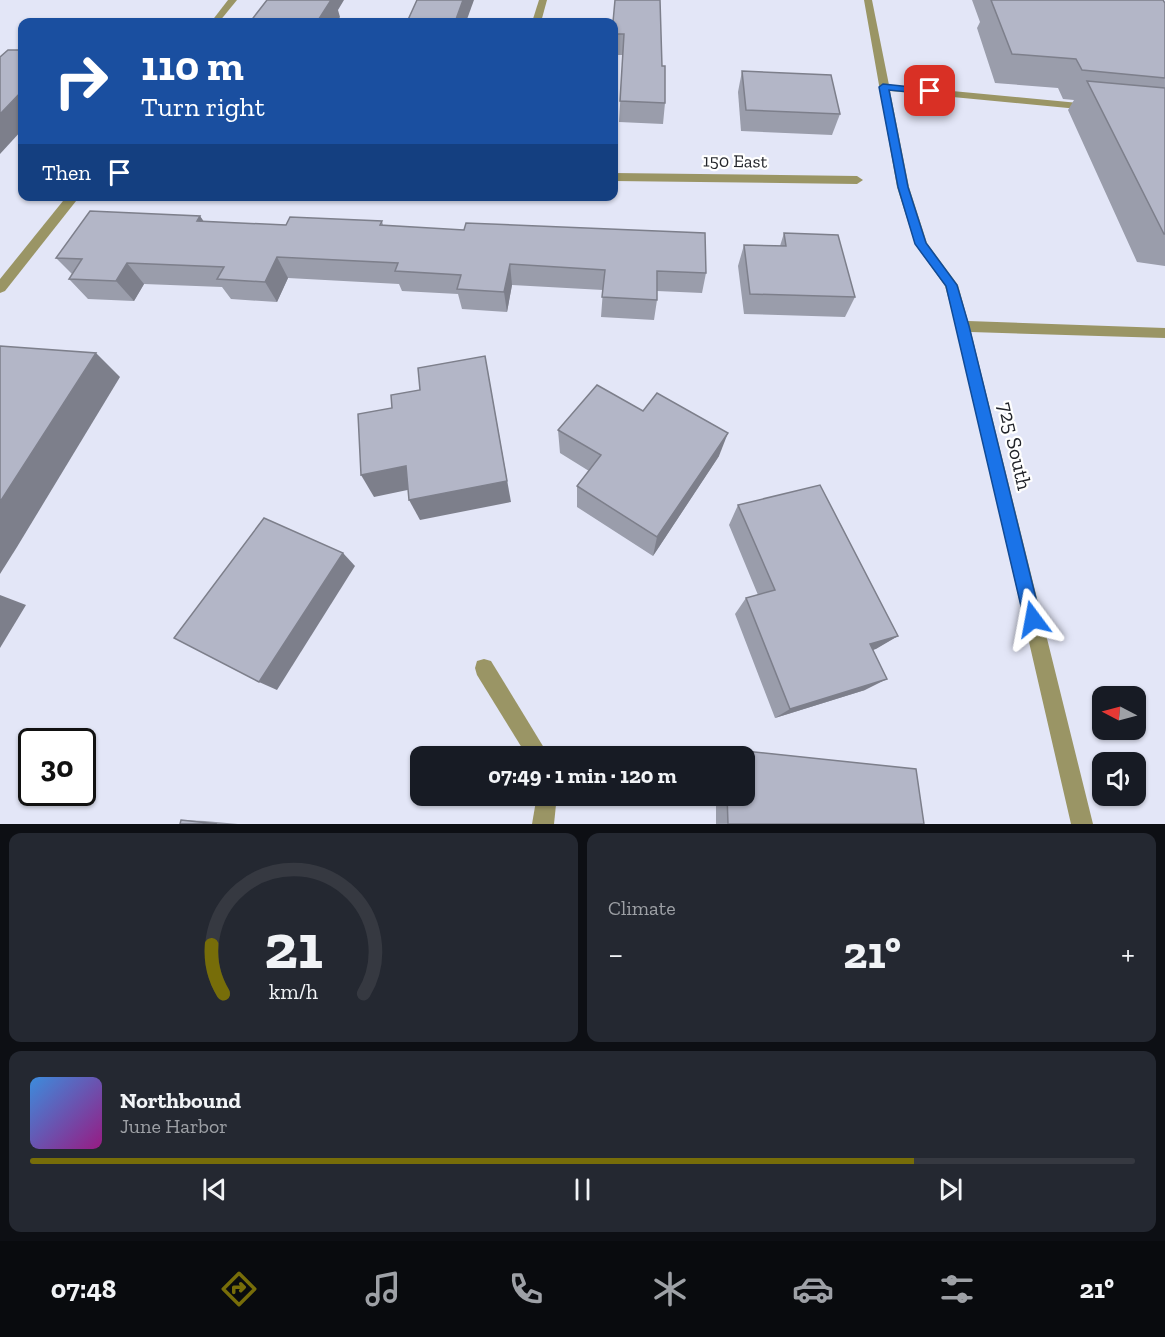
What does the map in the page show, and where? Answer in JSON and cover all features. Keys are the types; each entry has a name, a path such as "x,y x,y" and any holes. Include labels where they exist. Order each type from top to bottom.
{"street":[{"path":"217,18 233,0"},
{"path":"537,18 543,0"},
{"name":"725 South","path":"868,0 903,187 921,244 951,285 963,326 1082,824"},
{"path":"883,87 1106,108"},
{"name":"150 East","path":"618,177 857,180"},
{"path":"0,288 70,201"},
{"path":"963,326 1165,333"},
{"path":"484,668 533,746"},
{"path":"543,824 545,806"}],"building":[{"path":"267,0 331,0 320,18 253,18"},
{"path":"417,0 463,0 456,18 409,18"},
{"path":"615,0 660,0 665,103 620,101 624,34 618,34 618,18 613,18"},
{"path":"991,0 1163,0 1165,3 1165,78 1082,70 1076,59 1012,54"},
{"path":"8,50 18,50 18,95 0,114 0,57"},
{"path":"742,71 831,75 840,114 746,110"},
{"path":"1087,81 1165,88 1165,234 1164,234"},
{"path":"90,211 200,216 197,221 286,225 290,217 382,221 380,225 464,230 466,223 705,233 706,273 657,271 657,300 602,297 605,270 510,264 504,292 457,289 461,275 395,271 398,263 277,257 265,282 217,279 224,267 127,263 116,281 69,279 82,259 56,258"},
{"path":"784,233 838,235 855,297 750,294 744,245 786,246"},
{"path":"0,346 96,353 0,502"},
{"path":"485,356 507,481 409,500 406,466 361,475 358,414 392,408 391,395 420,390 418,368"},
{"path":"597,385 643,411 657,393 728,433 657,537 577,486 601,455 558,430"},
{"path":"820,485 898,636 870,644 887,679 790,709 746,598 775,590 738,505"},
{"path":"264,518 343,553 259,682 174,638"},
{"path":"755,752 916,769 924,824 728,824 727,806 755,806"},
{"path":"181,820 217,824 180,824"}],"route":[{"path":"930,91 883,87 903,187 921,244 951,285 963,326 1033,619"}]}
